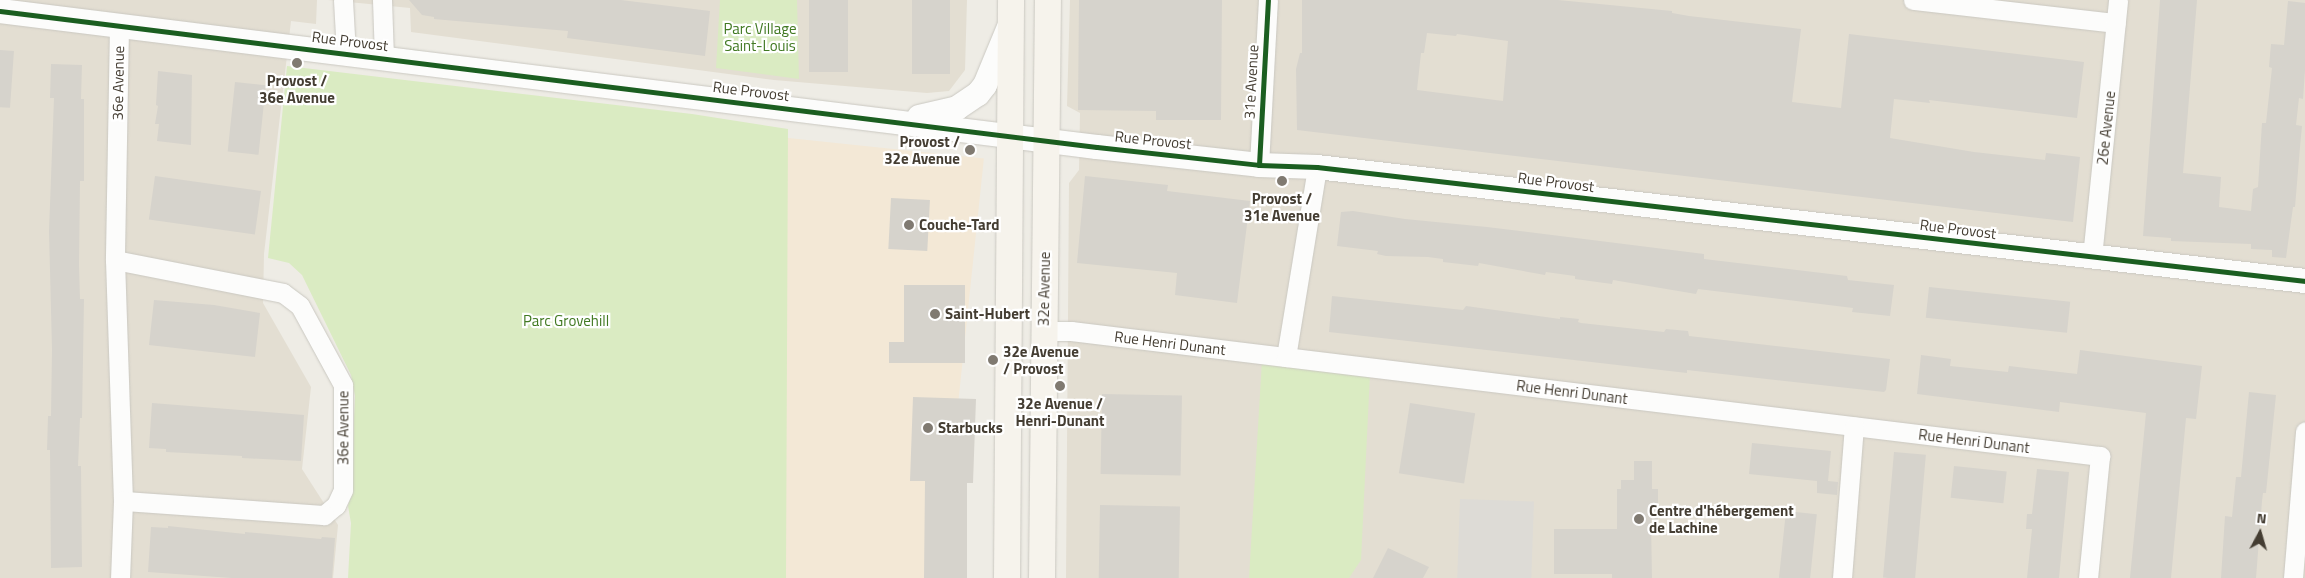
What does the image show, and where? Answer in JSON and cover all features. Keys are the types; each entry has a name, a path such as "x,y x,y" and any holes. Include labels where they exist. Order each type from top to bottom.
{"main road":[{"name":"32e Avenue","path":"1042,578 1048,0"},
{"path":"1007,578 1011,11"}],"street":[{"path":"343,0 346,53"},
{"path":"382,0 384,58"},
{"name":"31e Avenue","path":"1258,165 1268,0"},
{"path":"1913,0 2116,23"},
{"name":"26e Avenue","path":"2092,257 2118,0"},
{"name":"Rue Provost","path":"0,11 1258,165 1317,167 2305,282"},
{"path":"903,121 958,108 972,100 985,85 1011,11"},
{"name":"36e Avenue","path":"119,26 115,260 123,501 120,578"},
{"path":"1286,357 1317,167"},
{"name":"36e Avenue","path":"115,260 283,293 300,306 343,384 343,490 336,505 324,515 123,501"},
{"name":"Rue Henri Dunant","path":"1044,331 1072,331 2100,456 2088,578"},
{"path":"1842,578 1854,426"},
{"path":"2293,578 2305,431"}],"shaded area":[{"path":"0,0 317,0 316,24 291,21 264,254 263,303 311,387 302,469 338,525 333,578 0,578"},
{"path":"328,0 967,0 965,70 949,91 927,93 774,80 411,32 410,8"},
{"path":"1070,0 2305,0 2305,578 1066,578 1069,183 1079,170 1080,113 1067,106"},
{"path":"779,137 984,159 940,578 756,578 733,576"},
{"path":"1460,499 1534,502 1531,578 1457,578"}],"green space":[{"name":"Parc Village Saint-Louis","path":"720,0 797,0 799,79 716,68"},
{"name":"Parc Grovehill","path":"287,66 692,114 788,129 786,578 348,578 351,523 348,506 353,488 355,396 351,375 302,275 289,263 268,258"},
{"path":"1262,360 1370,374 1361,560 1349,578 1249,578"}],"building":[{"path":"409,0 621,0 710,11 705,56 567,38 568,31 434,19 434,17 422,15"},
{"path":"809,0 848,0 848,72 809,72"},
{"path":"912,0 950,0 950,74 912,74"},
{"path":"1079,0 1222,0 1221,120 1156,120 1156,111 1078,110"},
{"path":"1302,0 1558,0 1672,11 1672,13 1689,16 1801,29 1792,102 1841,108 1849,34 2084,62 2077,118 1929,100 1930,103 1894,99 1890,138 1974,152 2045,160 2046,153 2080,157 2073,222 1297,130 1296,69 1300,53 1302,53","holes":["1427,33 1456,36 1457,34 1508,41 1503,101 1417,90 1421,53 1424,53"]},
{"path":"2160,0 2197,0 2183,173 2221,177 2219,207 2251,211 2253,189 2258,187 2262,123 2266,123 2272,68 2269,67 2271,44 2284,45 2288,1 2305,3 2303,99 2299,98 2296,125 2302,126 2295,207 2293,207 2286,258 2272,257 2272,250 2251,249 2251,244 2171,241 2171,238 2143,236"},
{"path":"0,50 14,51 10,108 0,107"},
{"path":"51,64 82,65 81,99 84,99 84,181 80,181 79,265 80,299 84,299 82,418 80,418 78,466 81,466 82,567 51,568 50,450 47,450 48,416 51,416 52,349 49,231 54,98 50,98"},
{"path":"158,71 192,75 191,145 157,141 159,124 155,124 158,106 156,105"},
{"path":"235,82 266,85 259,155 228,152"},
{"path":"155,176 261,191 255,234 149,220"},
{"path":"1085,176 1168,185 1167,191 1250,201 1237,303 1175,295 1177,273 1077,263"},
{"name":"Couche-Tard","path":"891,198 930,200 927,251 888,249"},
{"path":"1353,211 1405,219 1487,227 1704,254 1704,259 1847,276 1848,280 1894,285 1890,316 1852,312 1853,308 1698,289 1696,294 1613,280 1612,284 1575,279 1575,276 1546,272 1545,275 1479,263 1478,266 1443,262 1443,259 1428,257 1386,256 1377,254 1378,251 1337,246 1341,212"},
{"name":"Saint-Hubert","path":"904,285 965,285 965,363 889,363 889,342 904,342"},
{"path":"1929,287 2070,302 2067,333 1926,318"},
{"path":"1332,296 1463,310 1466,306 1560,319 1560,317 1579,319 1578,322 1581,323 1664,332 1666,329 1688,331 1689,336 1890,359 1886,390 1884,392 1687,370 1687,373 1329,332"},
{"path":"154,300 214,305 260,313 255,357 149,345"},
{"path":"2080,350 2202,366 2196,419 2186,418 2171,578 2130,578 2146,413 2060,402 2059,412 1917,394 1921,355 1951,359 1950,366 2008,372 2009,366 2077,374"},
{"path":"2249,392 2276,395 2266,493 2263,493 2262,501 2256,578 2221,578 2225,516 2232,517 2236,477 2241,477"},
{"path":"1102,394 1182,395 1181,475 1101,474"},
{"path":"913,397 976,399 973,483 967,483 967,578 924,578 925,481 910,481"},
{"path":"152,403 304,415 301,461 166,452 166,449 149,448"},
{"path":"1410,403 1475,413 1464,483 1399,473"},
{"path":"1752,443 1831,451 1828,481 1838,482 1837,495 1817,493 1817,481 1749,474"},
{"path":"1894,452 1926,455 1915,578 1883,578"},
{"name":"Centre d'hébergement de Lachine","path":"1634,461 1652,461 1652,489 1658,489 1658,520 1651,520 1652,578 1612,578 1612,574 1554,574 1554,529 1617,529 1617,489 1621,489 1621,480 1634,480"},
{"path":"1954,466 2007,472 2003,503 1951,498"},
{"path":"2037,469 2069,472 2059,578 2027,578 2032,529 2026,529 2027,514 2032,514"},
{"path":"1100,505 1180,506 1179,578 1099,578"},
{"path":"1786,511 1817,514 1810,578 1779,578"},
{"path":"168,526 245,534 245,532 321,539 322,537 335,538 332,578 232,578 148,572 151,527 168,528"},
{"path":"1388,548 1429,567 1423,578 1373,578"}],"cycle path":[{"path":"1259,165 1268,0"},
{"path":"0,11 1097,147 1259,165 1317,167 2305,281"}],"place":[{"name":"Provost / 36e Avenue","path":"297,63"},
{"name":"Provost / 32e Avenue","path":"970,150"},
{"name":"Provost / 31e Avenue","path":"1282,181"},
{"name":"Couche-Tard","path":"909,225"},
{"name":"Saint-Hubert","path":"935,314"},
{"name":"32e Avenue / Provost","path":"993,360"},
{"name":"32e Avenue / Henri-Dunant","path":"1060,386"},
{"name":"Starbucks","path":"928,428"},
{"name":"Centre d'hébergement de Lachine","path":"1639,519"}]}
